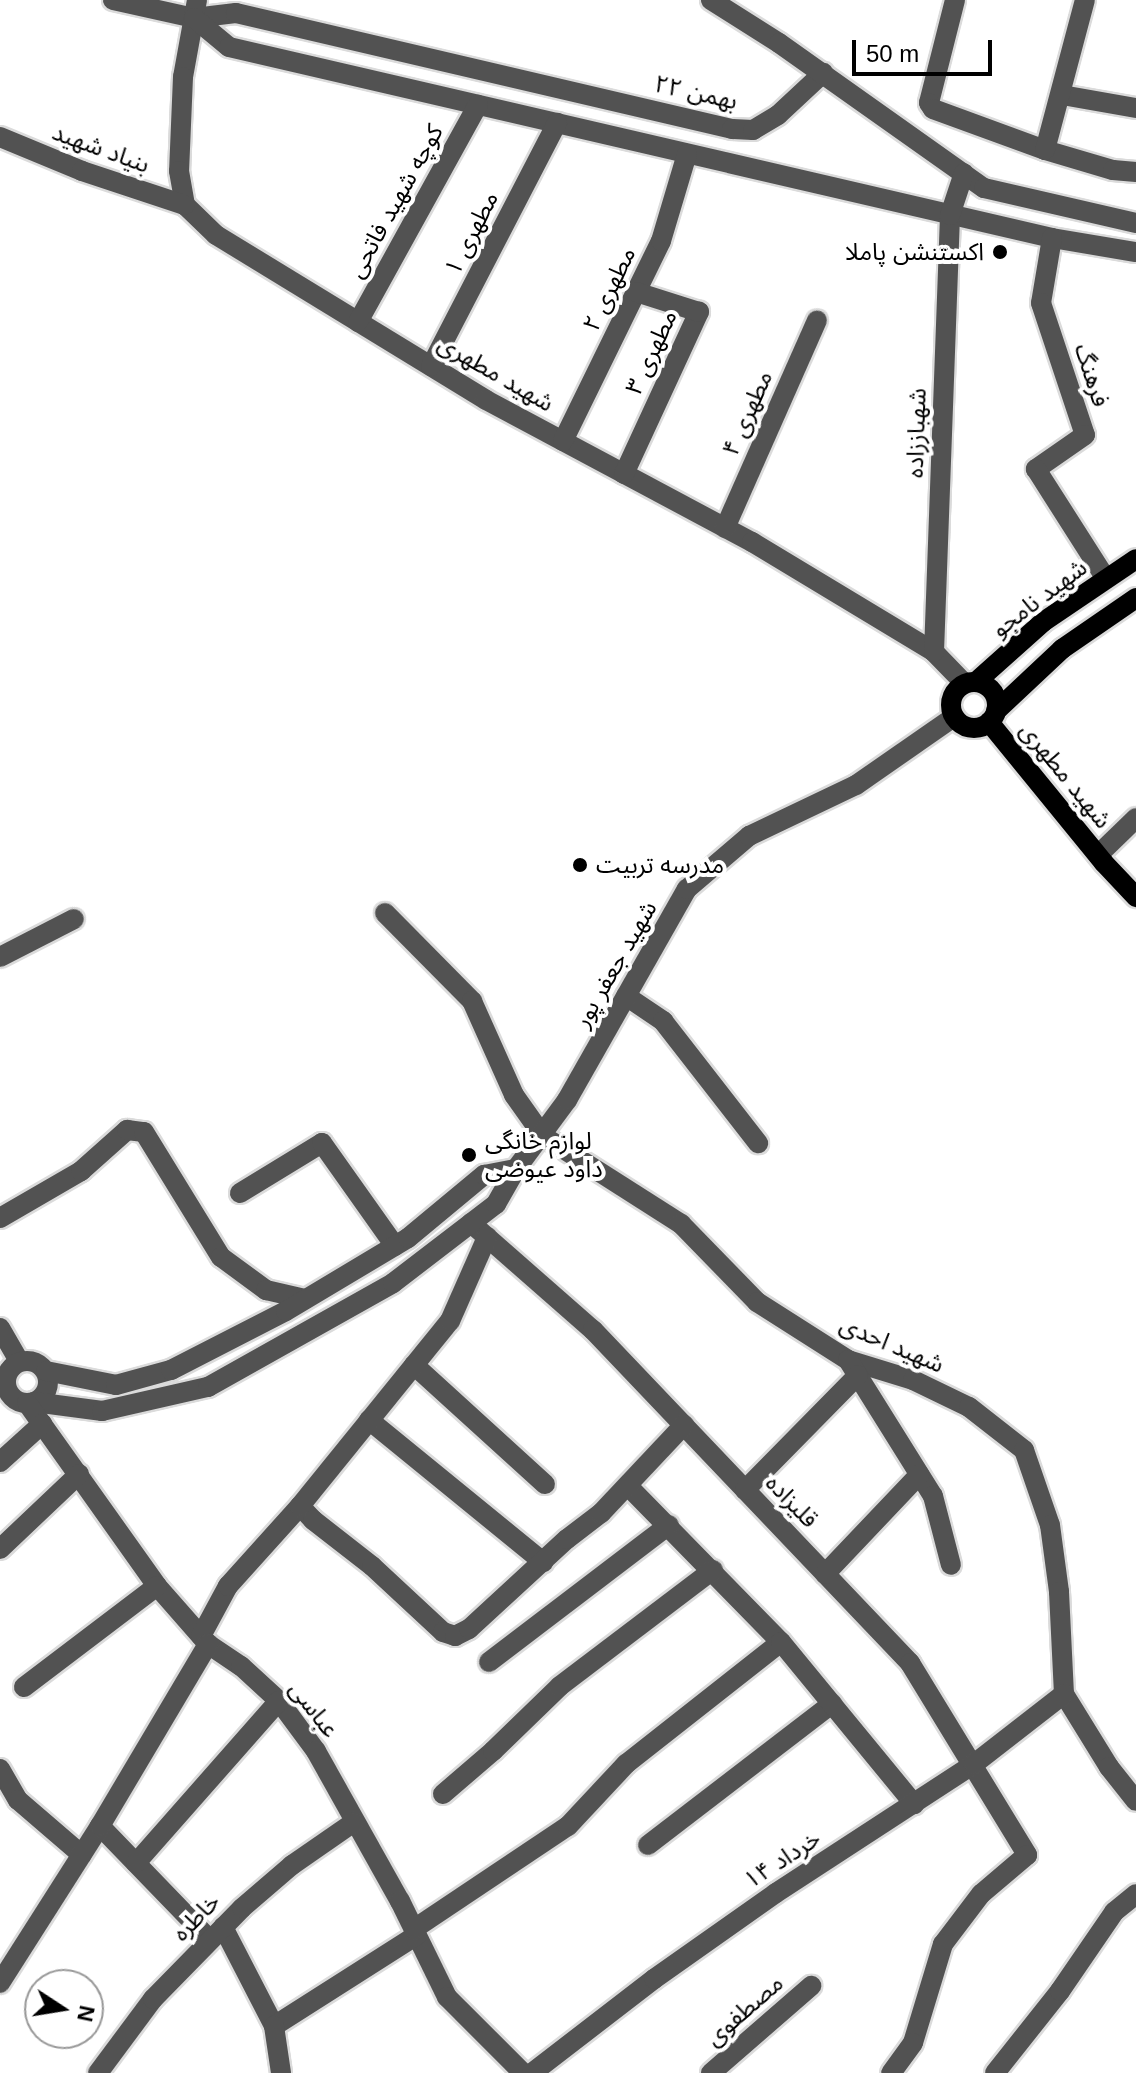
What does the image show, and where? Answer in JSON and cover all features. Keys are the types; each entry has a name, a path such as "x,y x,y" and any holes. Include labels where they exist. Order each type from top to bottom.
{"main road":[{"name":"شهید نامجو","path":"970,682 1043,622 1136,559"},
{"path":"992,717 996,698 989,687 970,682 954,692 950,705 954,717 964,726 977,728 992,717 1062,649 1136,598"},
{"name":"شهید مطهری","path":"992,717 1098,855 1136,897"}],"street":[{"name":"۲۲ بهمن","path":"113,0 236,13 732,129 753,130 778,115 823,73"},
{"path":"711,0 823,73 984,188 1136,223"},
{"path":"955,0 929,103 933,109 1045,150 1113,170 1136,172"},
{"path":"1045,150 1085,0"},
{"name":"۲۲ بهمن","path":"195,9 229,47 950,215 1052,238 1136,252"},
{"path":"185,205 179,171 183,77 195,9"},
{"path":"1062,95 1136,108"},
{"name":"کوچه شهید فاتحی","path":"358,322 478,105"},
{"name":"مطهری ۱","path":"431,366 557,123"},
{"name":"بنیاد شهید","path":"0,137 82,171 185,205"},
{"name":"مطهری ۲","path":"563,441 661,241 687,154"},
{"name":"شهباززاده","path":"934,652 950,215 964,173"},
{"name":"شهید مطهری","path":"185,205 216,235 358,322 563,441 725,528 934,652 970,682"},
{"name":"فرهنگ","path":"1052,238 1041,303 1085,435 1036,469 1106,579"},
{"name":"مطهری ۳","path":"624,474 699,312 636,292"},
{"name":"مطهری ۴","path":"725,528 817,320"},
{"name":"شهید جعفر پور","path":"31,1403 102,1411 208,1387 393,1283 479,1230 516,1169 543,1136 687,889 749,836 856,785 954,717"},
{"path":"1098,855 1136,818"},
{"path":"385,913 472,1001 514,1095 543,1136"},
{"path":"0,957 74,919"},
{"path":"626,996 663,1021 758,1143"},
{"path":"0,1218 81,1171 127,1130 144,1132 221,1257 266,1290 305,1299"},
{"name":"شهید احدی","path":"543,1136 681,1224 757,1302 853,1367 913,1380 969,1407 1024,1450 1050,1525 1059,1592 1064,1694"},
{"path":"240,1193 322,1143 395,1246"},
{"path":"11,1361 33,1361 46,1371 116,1385 171,1370 305,1299 395,1246 484,1175 516,1169"},
{"path":"0,1983 6,1958 100,1826 205,1640 228,1586 300,1506 450,1321 479,1230"},
{"name":"قلیزاده","path":"479,1230 593,1330 910,1663 1027,1855 981,1894 943,1944 913,2043 891,2073"},
{"path":"0,1328 11,1361 4,1390 31,1403 46,1392 49,1379 46,1371"},
{"path":"414,1365 545,1484"},
{"path":"745,1490 853,1367 933,1496 951,1565"},
{"name":"عباسی","path":"31,1403 42,1424 157,1586 205,1640 241,1666 279,1701 316,1751 447,1997 523,2073"},
{"path":"369,1420 543,1562"},
{"path":"0,1462 42,1424"},
{"path":"300,1506 313,1520 372,1566 443,1632 455,1636 469,1629 628,1486 684,1425"},
{"path":"0,1549 22,1532 79,1474"},
{"path":"825,1574 919,1475"},
{"path":"628,1486 781,1642 914,1804"},
{"path":"489,1662 669,1525"},
{"path":"443,1794 560,1686 713,1570"},
{"path":"24,1687 157,1586"},
{"path":"274,2026 568,1826 626,1764 781,1642"},
{"path":"1064,1694 1109,1767 1136,1801"},
{"name":"۱۴ خرداد","path":"532,2073 752,1910 974,1764 1064,1694"},
{"path":"136,1863 279,1701"},
{"path":"648,1845 832,1704"},
{"path":"0,1769 18,1800 82,1855"},
{"name":"خاطره","path":"98,2073 153,1999 217,1933 292,1865 354,1822"},
{"path":"100,1826 136,1863 217,1933 274,2026 281,2073"},
{"path":"995,2073 1060,1991 1114,1912 1136,1894"},
{"name":"مصطفوی","path":"711,2073 811,1986"}],"place":[{"name":"اکستنشن پاملا","path":"1000,252"},
{"name":"مدرسه تربیت","path":"580,865"},
{"name":"لوازم خانگی داود عیوضی","path":"469,1155"}]}
